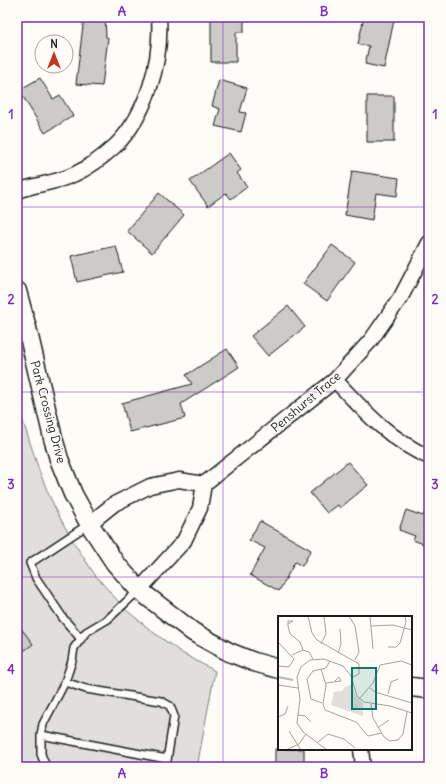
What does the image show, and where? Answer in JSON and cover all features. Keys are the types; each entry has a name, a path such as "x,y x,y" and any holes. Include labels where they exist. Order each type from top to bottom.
{"street":[{"path":"17,191 45,184 74,174 96,162 115,146 124,136 143,105 152,79 159,45 159,17"},
{"name":"Penshurst Trace","path":"204,484 335,380 371,340 401,297 429,243"},
{"name":"Park Crossing Drive","path":"17,291 59,459 73,494 89,524 116,563 139,590 193,632 229,652 254,662 278,669"},
{"path":"335,380 362,409 392,436 429,457"},
{"path":"89,524 114,504 150,486 179,480 204,484 200,508 184,542 139,590"},
{"path":"412,687 429,689"},
{"path":"361,750 363,767"}],"lane":[{"path":"81,639 63,618 36,578 30,563 89,524"},
{"path":"46,767 41,754 41,735 43,724 65,682 72,661 74,648 86,632 108,618 139,590"},
{"path":"65,682 86,689 160,702 170,706 174,716 166,767"},
{"path":"41,735 167,759"}],"shaded area":[{"path":"17,403 48,493 71,538 95,575 125,609 153,632 182,653 215,671 197,767 17,767"}],"building":[{"path":"84,17 105,17 106,37 108,38 102,86 76,84"},
{"path":"211,17 244,17 244,32 236,32 236,62 211,62"},
{"path":"364,17 380,17 394,20 384,68 365,64 369,46 358,44"},
{"path":"40,78 53,99 60,95 73,116 45,133 19,90"},
{"path":"219,80 247,88 240,112 246,113 241,132 215,126 220,109 212,106"},
{"path":"367,96 394,96 394,142 367,142"},
{"path":"229,153 241,170 237,173 247,187 231,199 226,193 208,206 190,181"},
{"path":"352,171 399,178 397,196 376,193 372,220 345,215"},
{"path":"159,193 184,215 152,253 127,231"},
{"path":"332,245 355,262 327,301 303,284"},
{"path":"116,246 123,272 77,282 71,256"},
{"path":"288,306 305,327 268,356 251,336"},
{"path":"227,349 239,367 181,404 185,418 130,432 122,403 192,384 186,375"},
{"path":"348,462 368,485 340,508 338,505 327,513 310,493"},
{"path":"429,503 429,546 413,540 415,536 399,530 406,510 423,516"},
{"path":"260,521 311,550 302,566 295,562 279,591 250,575 265,548 249,540"},
{"path":"17,623 33,644 17,656"},
{"path":"275,749 304,750 304,767 275,767"}]}
